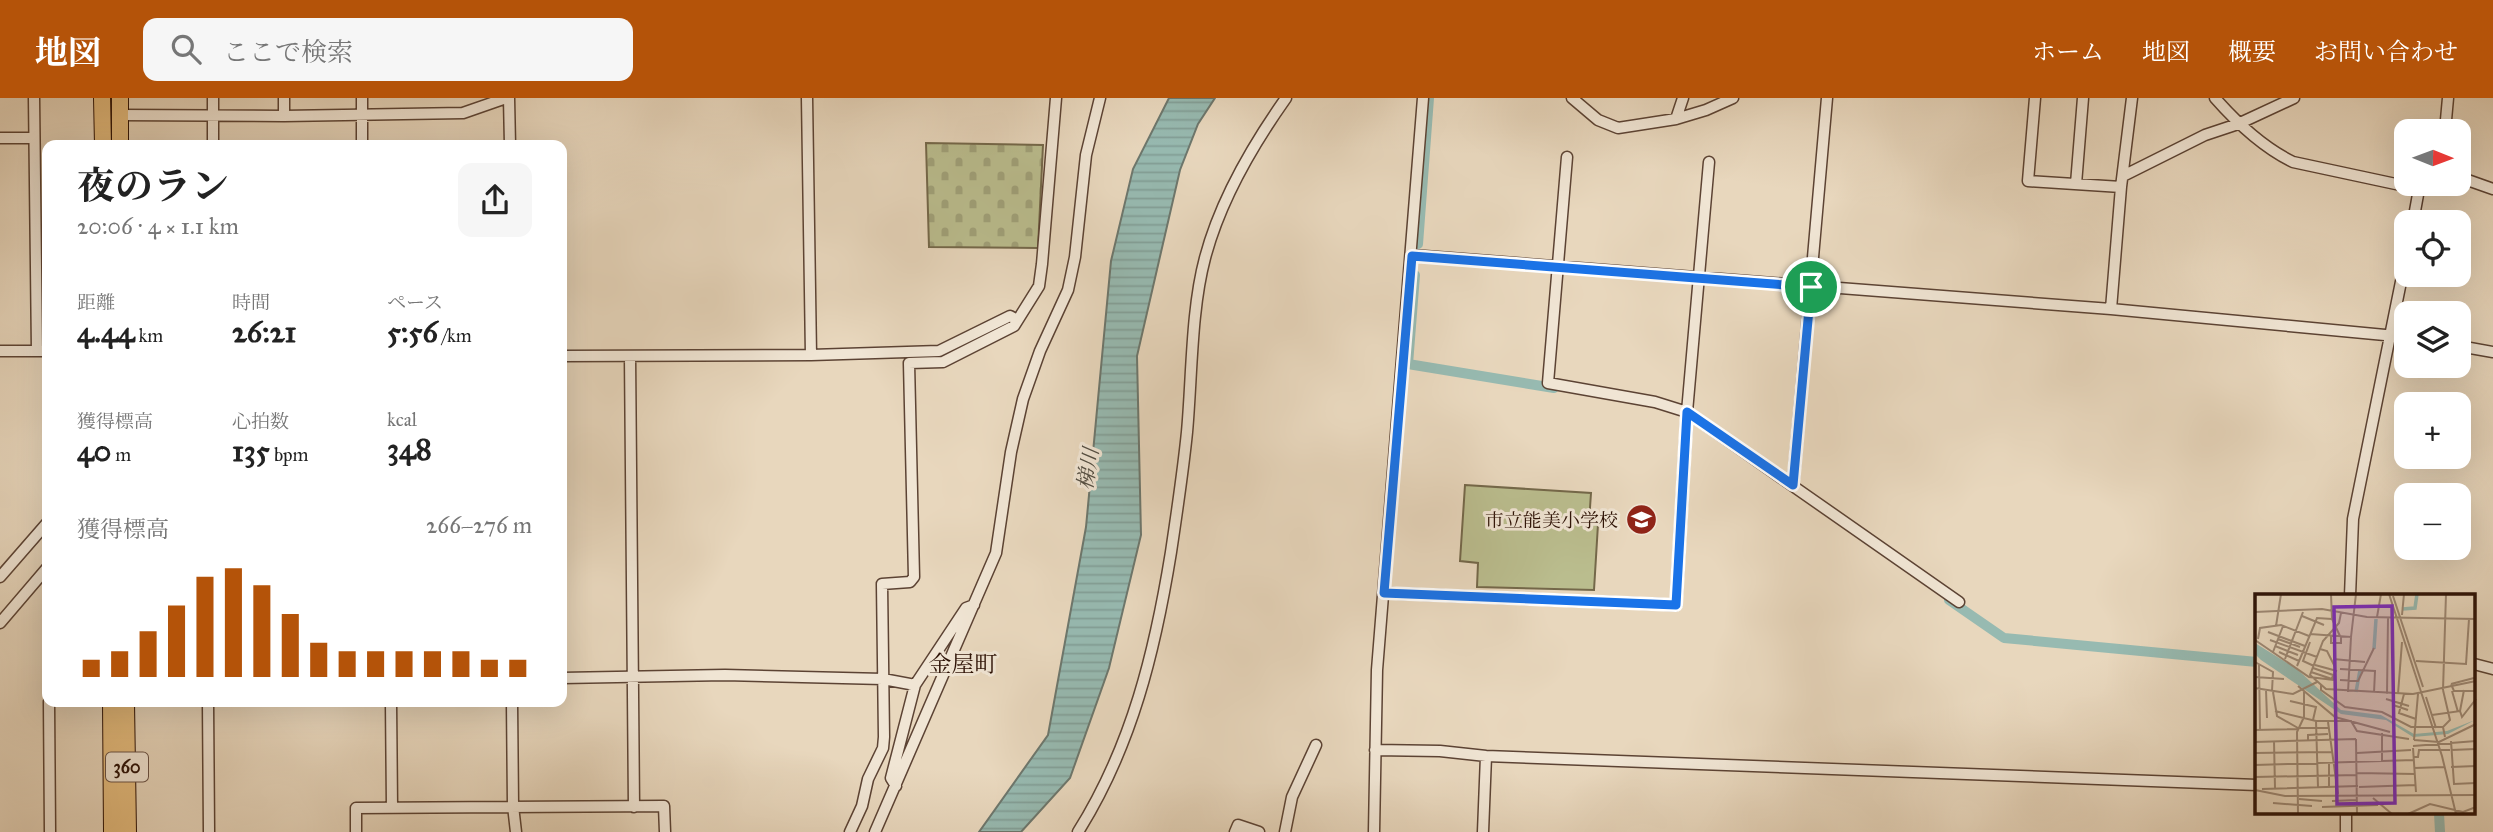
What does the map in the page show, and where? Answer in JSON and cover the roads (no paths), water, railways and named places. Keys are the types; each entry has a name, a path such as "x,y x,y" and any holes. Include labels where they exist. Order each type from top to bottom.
{"highway":[{"path":"102,98 103,140"},
{"path":"120,106 120,140"},
{"name":"360","path":"111,707 112,832"},
{"name":"360","path":"126,707 128,832"}],"street":[{"path":"0,351 42,351 34,98"},
{"path":"213,98 213,140"},
{"path":"284,98 284,116"},
{"path":"362,98 362,140"},
{"path":"120,106 213,116 463,113 508,98 510,140"},
{"path":"807,98 811,355"},
{"path":"850,832 862,806 868,779 883,748 882,584 910,582 914,578 909,363 943,362 1014,326 1039,286 1056,98"},
{"path":"875,832 996,553 1011,452 1023,399 1040,351 1068,290 1086,155 1100,98"},
{"path":"1078,832 1108,778 1133,717 1159,627 1182,489 1196,300 1204,259 1218,216 1286,98"},
{"path":"1374,832 1377,670 1423,98"},
{"path":"1572,98 1598,120 1618,128 1676,119 1733,98"},
{"path":"1676,119 1683,98"},
{"path":"1793,485 1826,98"},
{"path":"2035,98 2028,181 2076,184 2122,182 2206,135 2238,124 2294,98"},
{"path":"2076,184 2083,98"},
{"path":"2111,309 2132,98"},
{"path":"2215,98 2238,124 2282,157 2293,162 2394,181"},
{"path":"2446,119 2448,98"},
{"path":"0,138 34,138"},
{"path":"1567,157 1548,383 1655,402 1687,412 1959,603"},
{"path":"1384,593 1676,605 1687,412 1709,162"},
{"path":"2471,181 2493,188"},
{"path":"1412,256 2111,309 2394,335"},
{"path":"2350,594 2353,519 2400,287"},
{"path":"567,356 811,355 939,351 1010,316 1017,320"},
{"path":"2471,348 2493,352"},
{"path":"630,356 634,807"},
{"path":"0,577 42,529"},
{"path":"0,623 42,574"},
{"path":"895,786 891,778 915,685 966,608 975,605"},
{"path":"567,678 725,675 883,679 915,685"},
{"path":"49,707 50,832"},
{"path":"208,707 209,832"},
{"path":"391,707 392,807"},
{"path":"512,707 513,806 516,832"},
{"path":"1285,832 1292,797 1317,746"},
{"path":"1375,750 2255,785"},
{"path":"1483,832 1486,756"},
{"path":"356,832 356,807 664,806 665,832"},
{"path":"2346,814 2346,832"},
{"path":"1236,832 1238,825 1259,832"}],"water":[{"path":"1169,98 1215,98 1198,124 1180,170 1137,356 1141,535 1109,668 1070,778 1021,832 979,832 1048,735 1086,527 1111,261 1133,169"}],"waterway":[{"path":"1418,244 1429,98"},
{"path":"1415,275 1408,364 1554,388"},
{"path":"1949,600 2004,638 2255,662"},
{"path":"2439,814 2440,832"}],"place":[{"name":"市立能美小学校","path":"1641,520"}],"district":[{"name":"金屋町","path":"963,664"}],"water label":[{"name":"梯川","path":"1088,469"}]}
